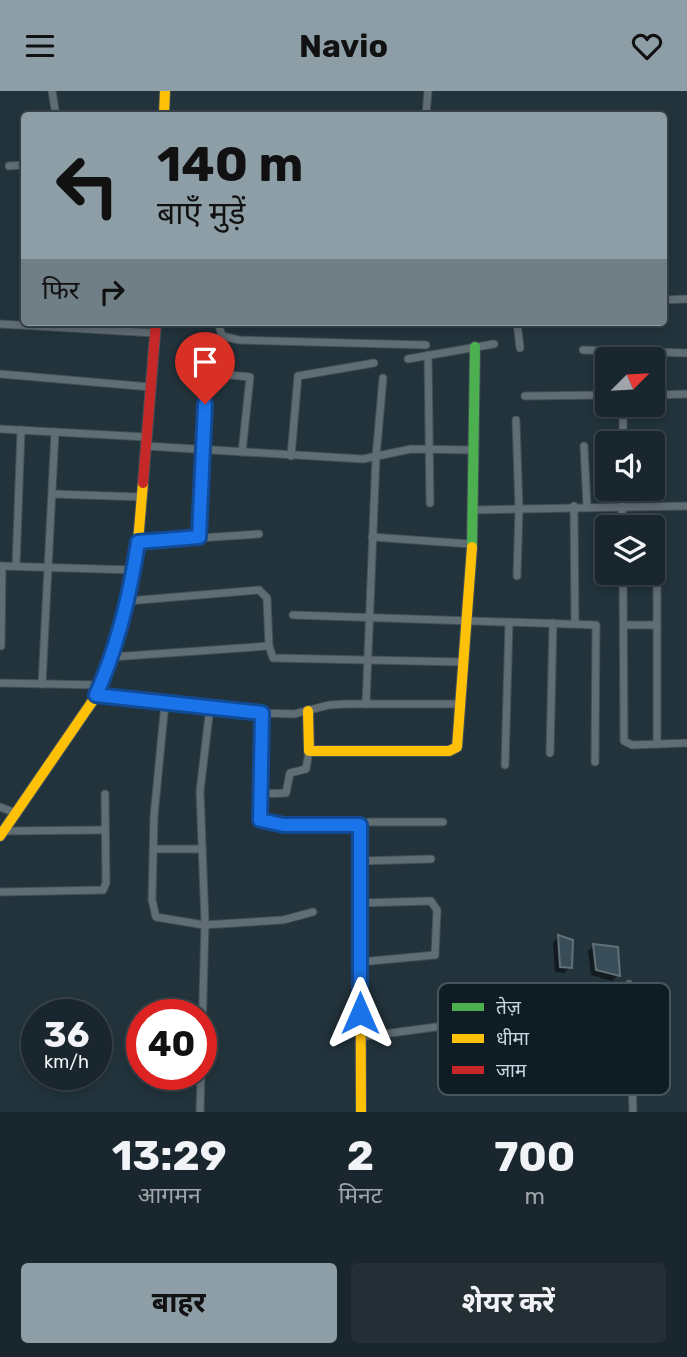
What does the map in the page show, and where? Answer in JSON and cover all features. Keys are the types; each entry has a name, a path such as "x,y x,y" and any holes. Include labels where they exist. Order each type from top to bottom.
{"street":[{"path":"52,91 56,112"},
{"path":"164,112 165,91"},
{"path":"426,112 428,91"},
{"path":"9,166 21,165"},
{"path":"667,300 687,299"},
{"path":"0,324 21,325"},
{"path":"2,834 98,690 128,601 138,542 156,328 78,326"},
{"path":"219,326 222,336 239,339 426,345"},
{"path":"517,326 520,348"},
{"path":"408,359 494,344"},
{"path":"309,751 453,750 458,744 474,510 475,347"},
{"path":"583,350 687,353"},
{"path":"428,355 430,503"},
{"path":"290,456 298,376 374,363"},
{"path":"199,537 206,381 211,373 250,377 243,452"},
{"path":"0,374 150,387"},
{"path":"366,704 376,457 383,378"},
{"path":"665,395 687,394"},
{"path":"525,396 595,395"},
{"path":"516,420 519,509 517,576"},
{"path":"623,420 623,431"},
{"path":"0,429 55,432 203,450 290,456 376,457 401,450 473,450"},
{"path":"16,566 21,430"},
{"path":"42,684 55,432"},
{"path":"584,446 587,506"},
{"path":"52,494 142,497"},
{"path":"622,501 622,515"},
{"path":"474,510 574,506 687,506"},
{"path":"574,506 575,624"},
{"path":"138,542 259,534"},
{"path":"372,537 471,544"},
{"path":"1,646 1,566 133,570"},
{"path":"623,585 624,741 632,745 687,743"},
{"path":"657,585 657,744"},
{"path":"128,601 260,590 267,598 269,646 273,658 462,662"},
{"path":"293,615 594,624 598,629 595,762"},
{"path":"505,765 509,622"},
{"path":"550,753 553,623"},
{"path":"624,625 657,625"},
{"path":"111,657 269,646"},
{"path":"0,683 98,690 165,703 294,715 329,705 460,704"},
{"path":"165,703 154,849 152,900 156,917 204,925 283,921 313,912"},
{"path":"202,999 201,771 210,707"},
{"path":"259,794 287,792 290,773 306,769 309,751 308,711"},
{"path":"262,713 258,816 269,825 443,822"},
{"path":"0,892 103,890 106,883 105,794"},
{"path":"0,807 16,813"},
{"path":"360,825 361,1112"},
{"path":"2,834 104,830"},
{"path":"154,849 202,849"},
{"path":"360,861 431,859"},
{"path":"360,903 431,901 437,910 435,955 360,963"},
{"path":"360,1038 436,1027"},
{"path":"200,1112 201,1090"}],"building":[{"path":"558,935 573,940 572,968 560,967"},
{"path":"593,944 618,947 620,976 596,970"}],"traffic: fast":[{"path":"472,547 475,347"}],"traffic: slow":[{"path":"164,112 165,91"},
{"path":"0,836 96,696 128,601 138,542 143,483"},
{"path":"308,711 309,751 449,751 457,747 472,547"},
{"path":"313,825 360,825 361,1112"}],"traffic: jam":[{"path":"143,483 156,326"},
{"path":"96,696 262,713 260,820 284,825 313,825"}],"route":[{"path":"205,404 199,537 138,542 128,601 96,695 262,713 260,820 269,825 360,825 360,1013"}]}
